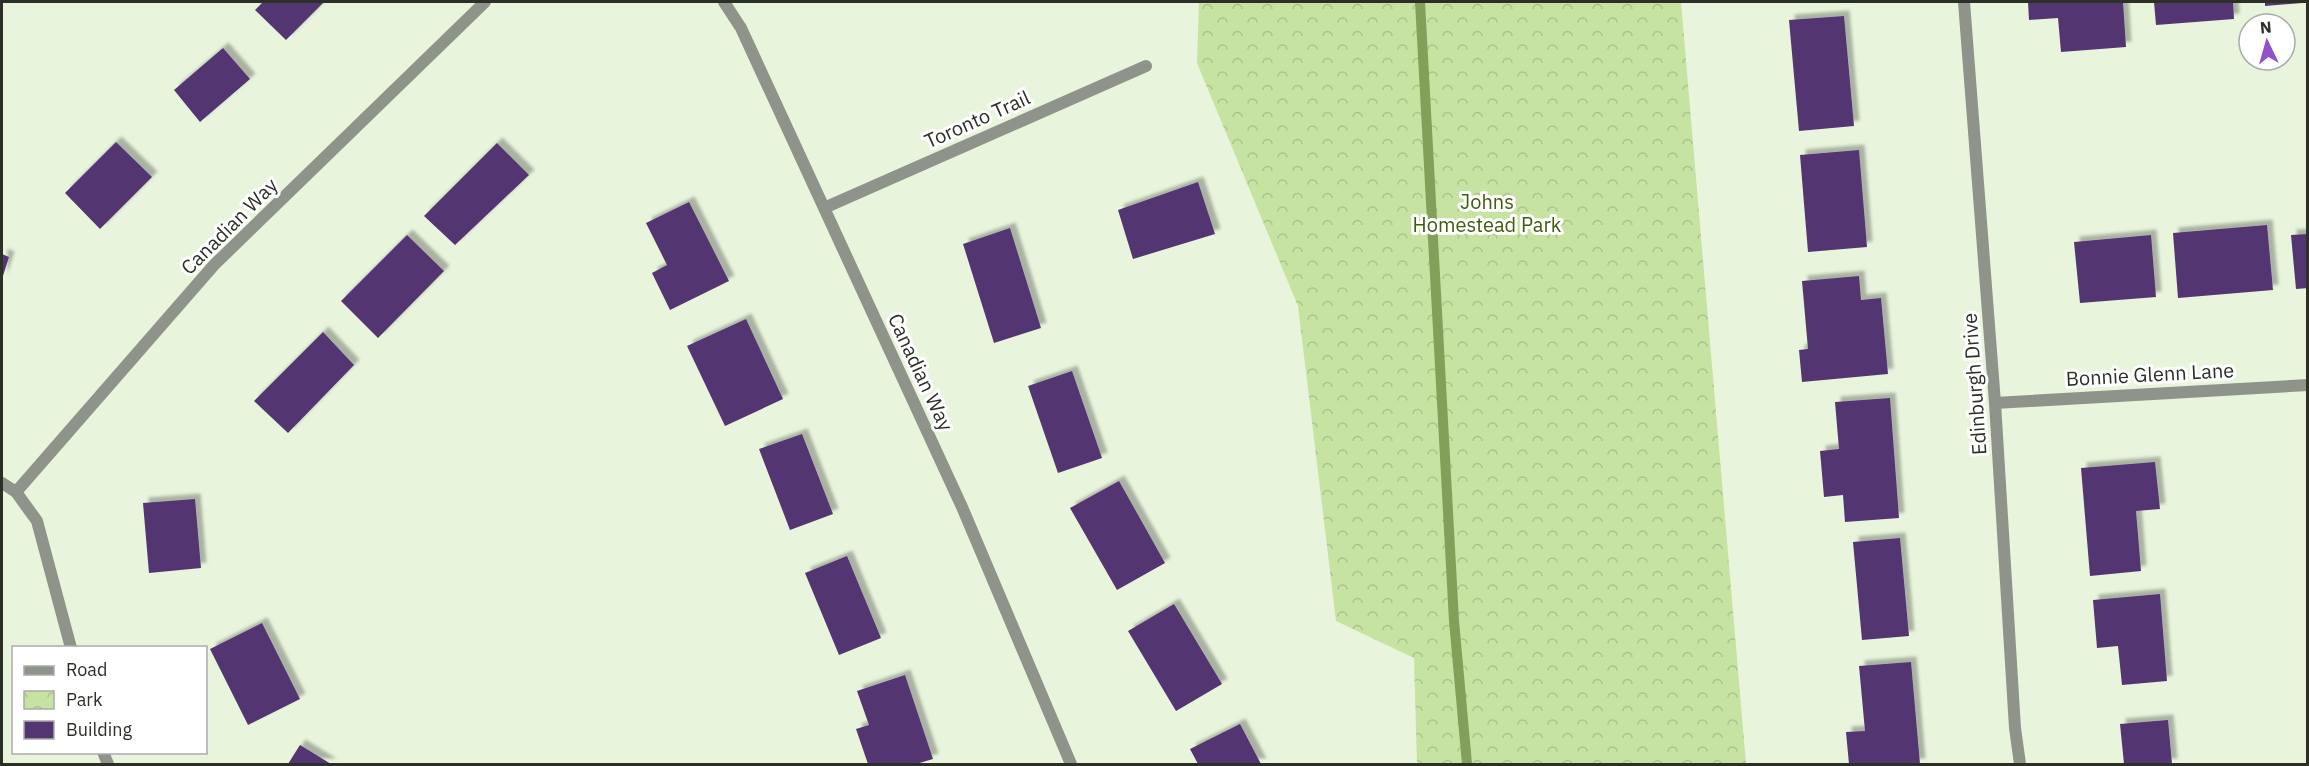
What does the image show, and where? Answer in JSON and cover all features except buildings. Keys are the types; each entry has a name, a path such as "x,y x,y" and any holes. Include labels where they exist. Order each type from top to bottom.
{"street":[{"name":"Canadian Way","path":"16,492 214,266 485,2"},
{"name":"Canadian Way","path":"724,2 741,28 962,507 1071,765"},
{"name":"Edinburgh Drive","path":"1964,2 1995,403 2015,728 2020,765"},
{"name":"Toronto Trail","path":"824,208 1146,66"},
{"name":"Bonnie Glenn Lane","path":"1995,403 2307,385"},
{"path":"2,483 16,492 37,521 70,646"}],"green space":[{"name":"Johns Homestead Park","path":"1199,2 1681,2 1746,764 1417,764 1414,658 1336,621 1298,306 1197,63"}],"waterway":[{"path":"1420,2 1454,621 1467,764"}]}
